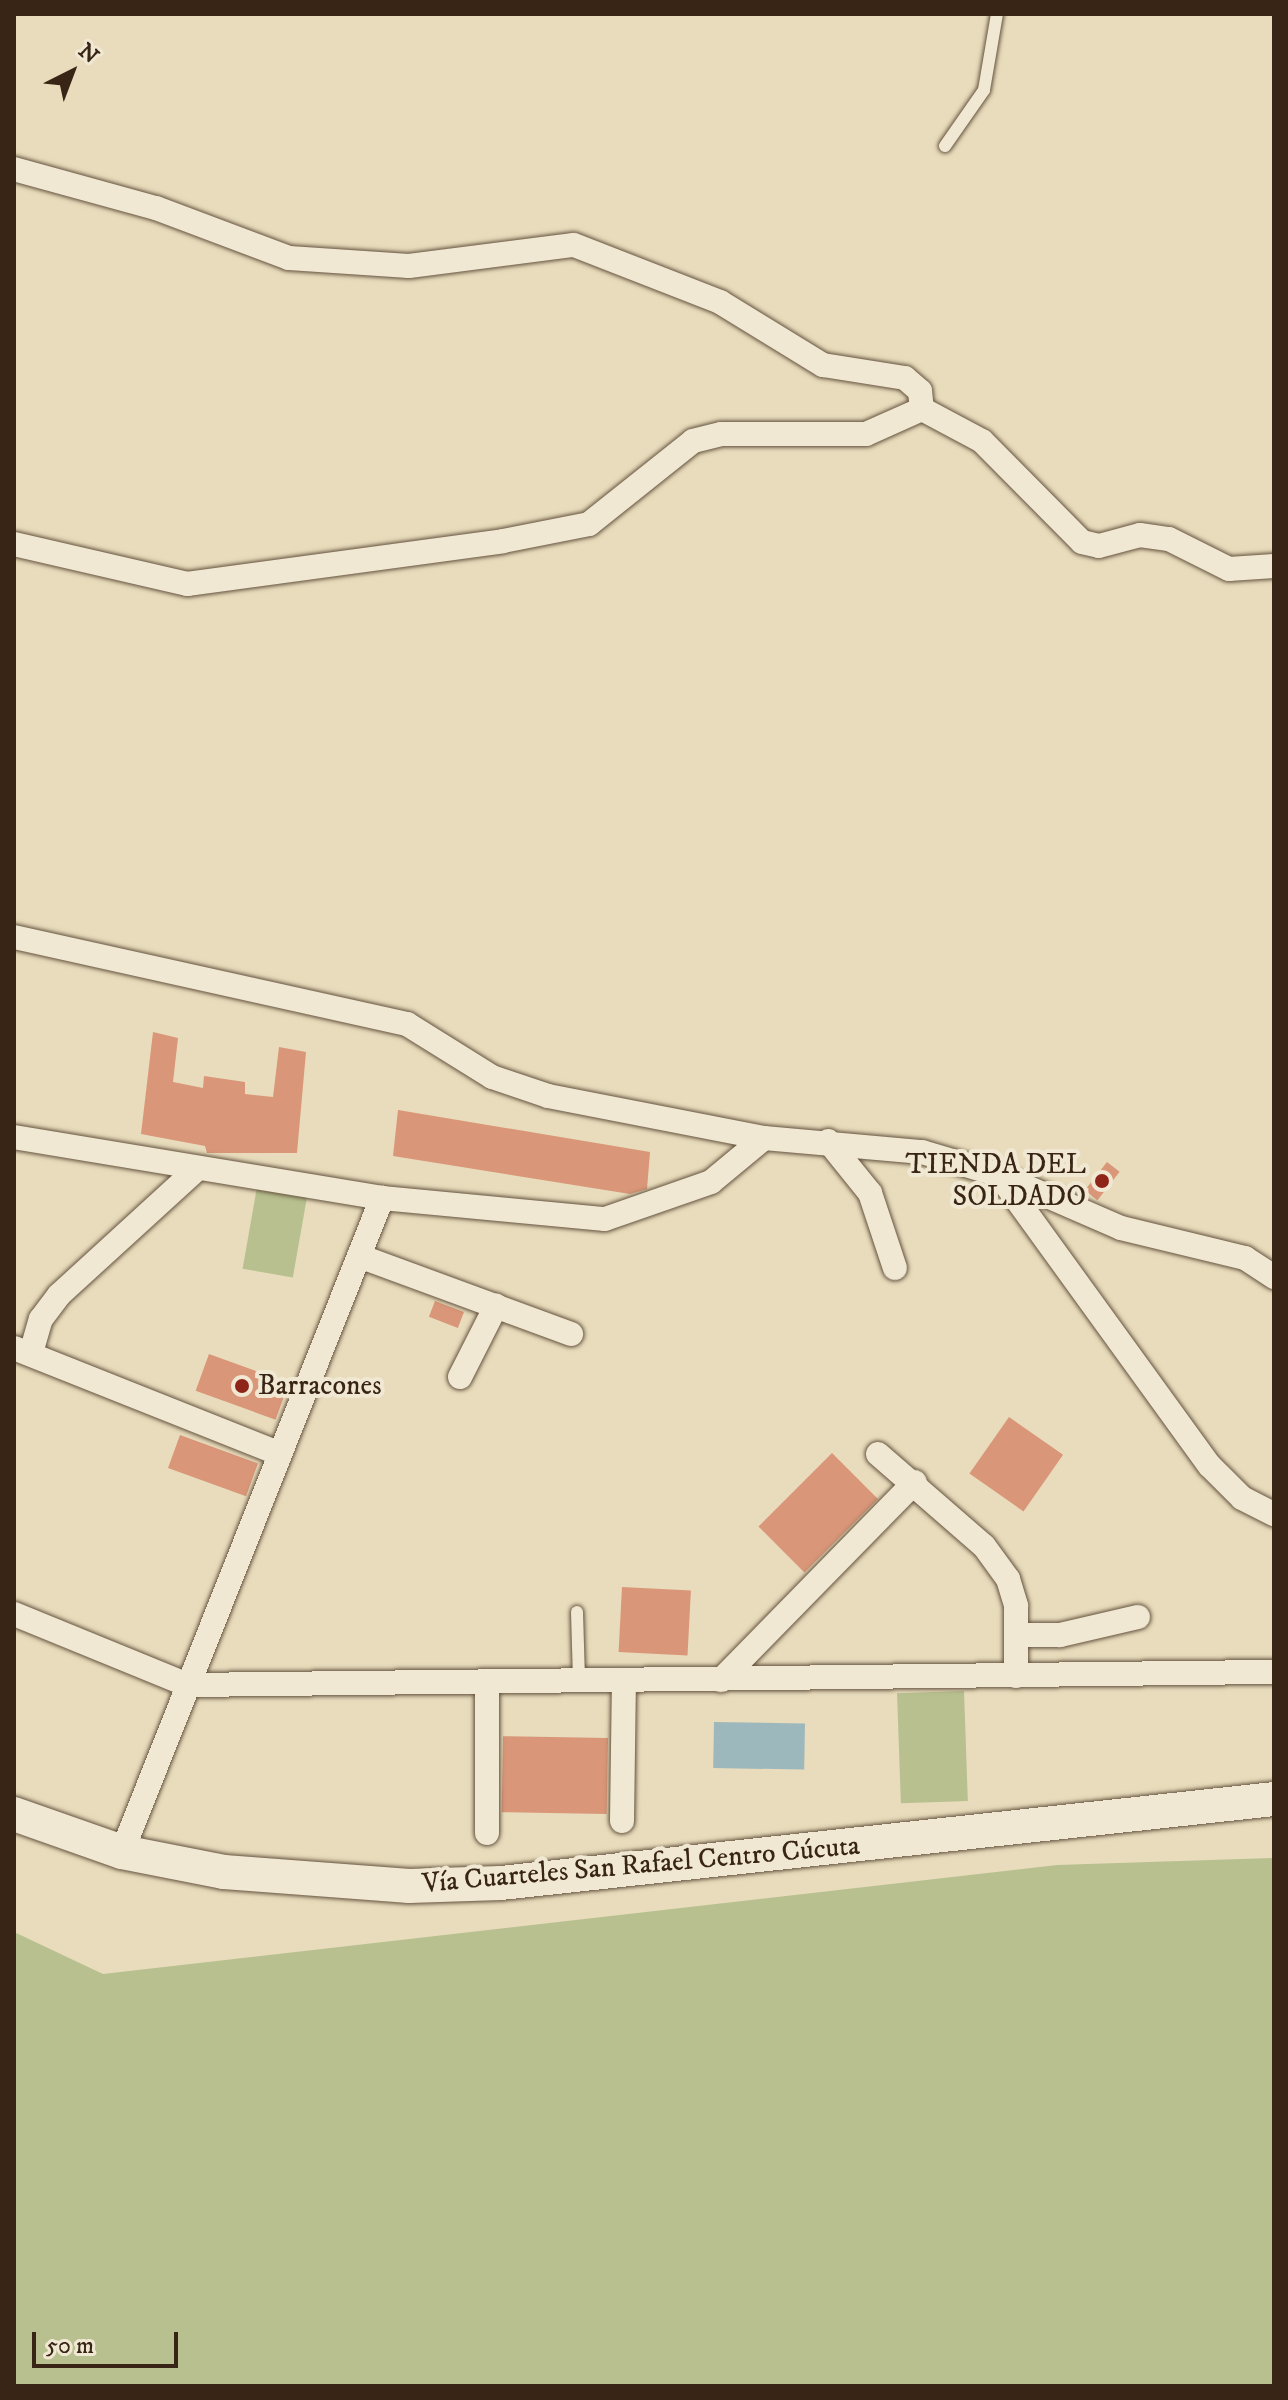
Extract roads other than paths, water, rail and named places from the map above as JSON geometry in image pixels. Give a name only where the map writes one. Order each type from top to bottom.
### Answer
[{"type":"main road","name":"Vía Cuarteles San Rafael Centro Cúcuta","points":[[14,1814],[122,1852],[297,1883],[501,1883],[1274,1799]]},
{"type":"street","points":[[14,169],[156,208],[289,258],[409,266],[574,245],[720,302],[823,365],[905,378],[920,391],[922,409]]},
{"type":"street","points":[[14,544],[187,584],[503,541],[589,524],[693,441],[721,434],[866,434],[922,409]]},
{"type":"street","points":[[922,409],[982,441],[1082,542],[1099,546],[1140,535],[1169,539],[1229,569],[1274,566]]},
{"type":"street","points":[[14,937],[407,1024],[492,1077],[548,1096],[764,1138],[828,1141],[922,1152],[999,1175],[1121,1228],[1245,1258],[1274,1277]]},
{"type":"street","points":[[14,1137],[382,1198],[605,1219],[711,1182],[764,1138]]},
{"type":"street","points":[[828,1141],[870,1193],[895,1268]]},
{"type":"street","points":[[197,1169],[59,1295],[22,1350],[280,1454]]},
{"type":"street","points":[[999,1175],[1210,1466],[1242,1498],[1274,1514]]},
{"type":"street","points":[[122,1852],[382,1198]]},
{"type":"street","points":[[359,1256],[571,1334]]},
{"type":"street","points":[[460,1377],[496,1306]]},
{"type":"street","points":[[878,1454],[915,1482],[984,1546],[1008,1579],[1017,1635],[1016,1676]]},
{"type":"street","points":[[721,1680],[915,1482]]},
{"type":"street","points":[[14,1614],[188,1685],[1274,1672]]},
{"type":"street","points":[[1017,1635],[1060,1635],[1138,1617]]},
{"type":"street","points":[[622,1821],[624,1680]]},
{"type":"street","points":[[487,1681],[487,1833]]},
{"type":"lane","points":[[945,146],[984,90],[997,14]]},
{"type":"lane","points":[[577,1612],[579,1680]]},
{"type":"water","points":[[714,1722],[805,1724],[804,1770],[713,1768]]},
{"type":"place","name":"TIENDA DEL SOLDADO","points":[[1102,1181]]},
{"type":"place","name":"Barracones","points":[[242,1386]]}]
